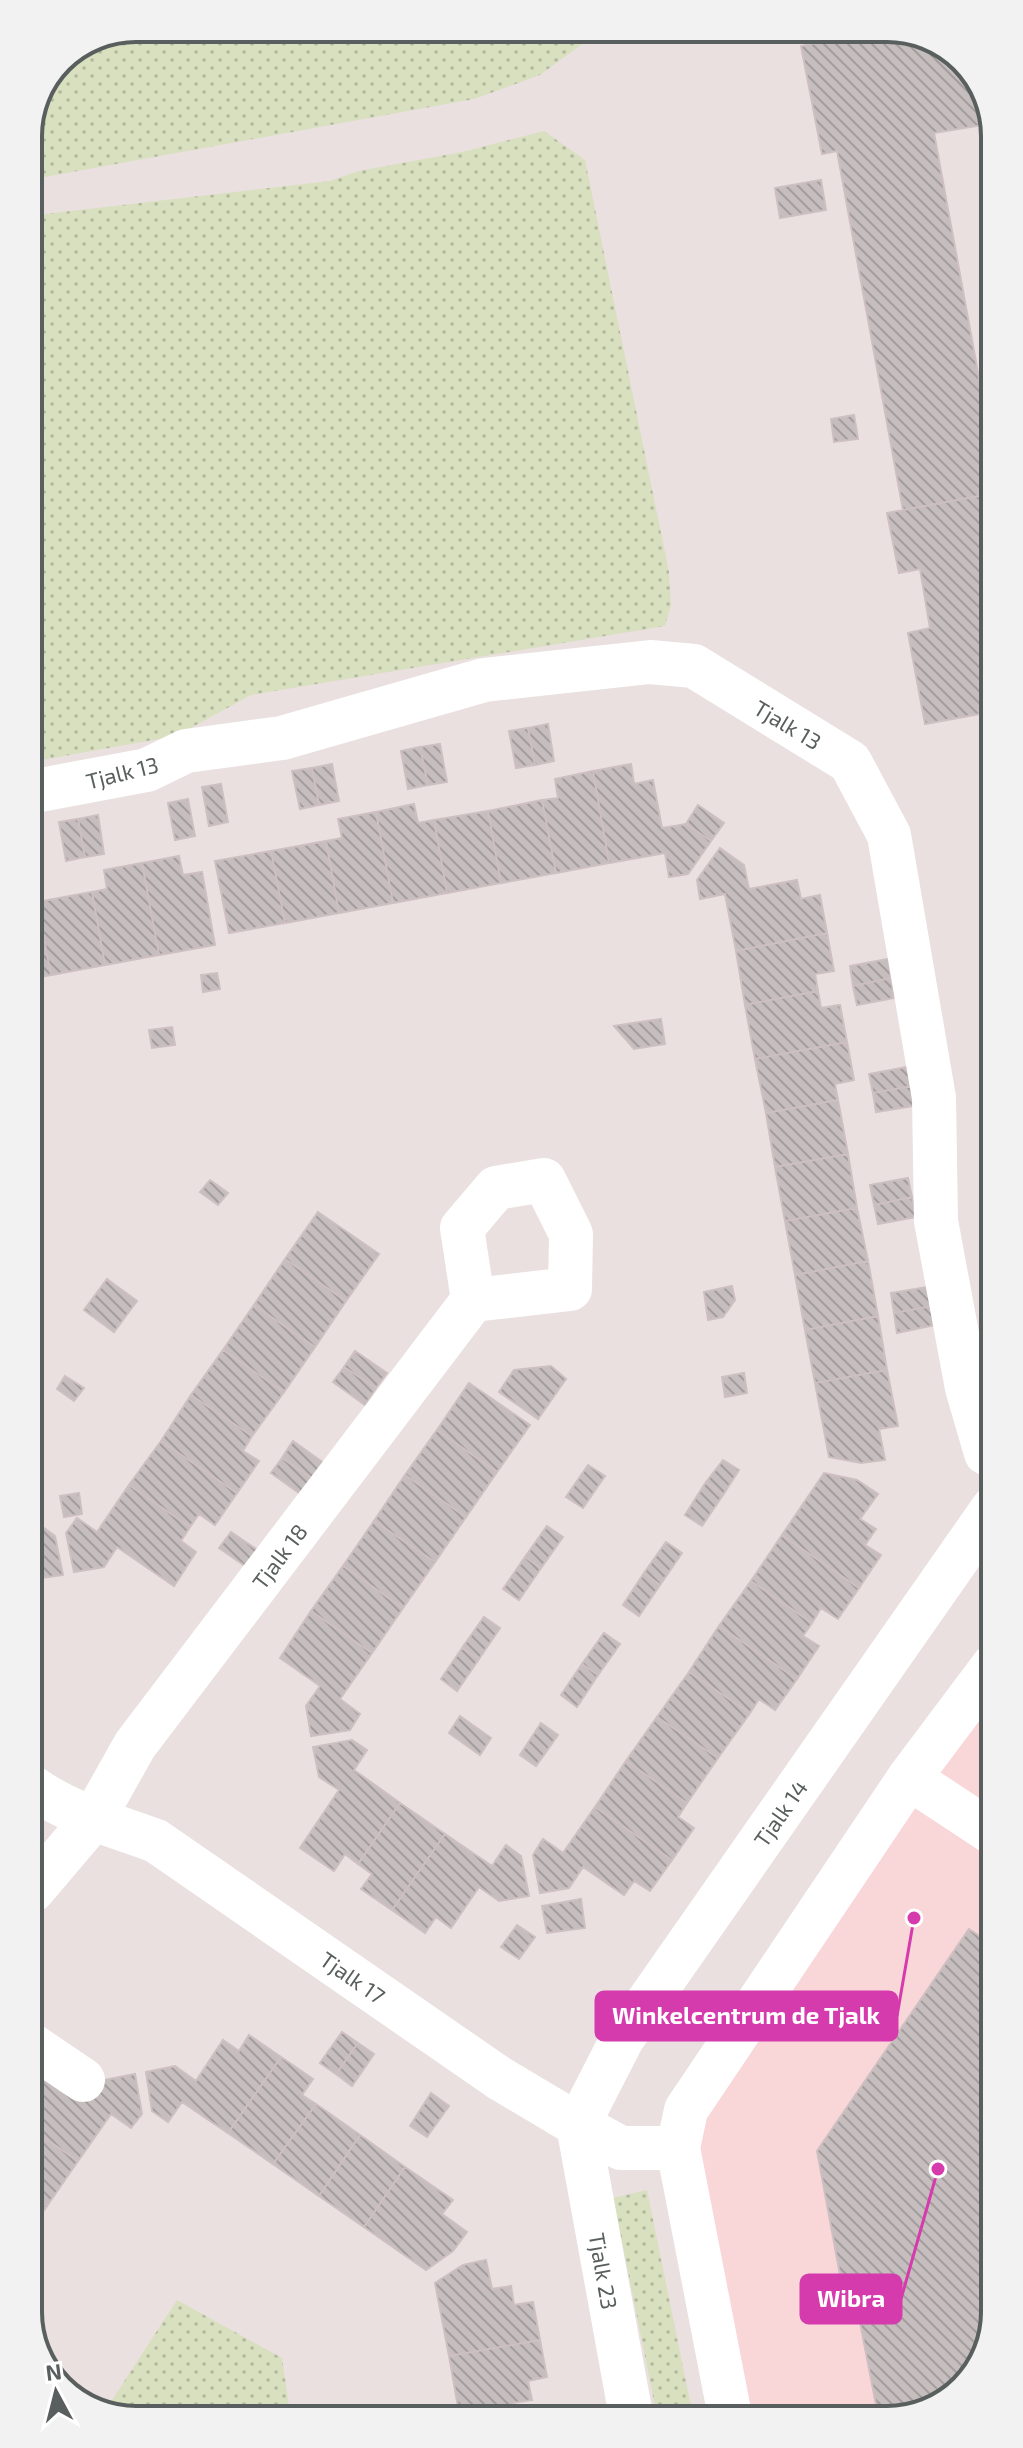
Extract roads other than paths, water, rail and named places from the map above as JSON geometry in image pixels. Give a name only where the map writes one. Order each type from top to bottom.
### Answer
[{"type":"street","name":"Tjalk 13","points":[[42,790],[147,770],[186,751],[282,738],[484,680],[650,662],[694,666],[850,762],[889,835],[934,1098],[936,1221],[967,1388],[981,1436]]},
{"type":"street","name":"Tjalk 18","points":[[42,1879],[94,1818],[135,1745],[473,1300]]},
{"type":"street","name":"Tjalk 14","points":[[578,2125],[622,2039],[981,1525]]},
{"type":"street","points":[[728,2406],[678,2148],[686,2110],[909,1778],[981,1682]]},
{"type":"street","points":[[909,1778],[981,1825]]},
{"type":"street","name":"Tjalk 17","points":[[42,1794],[94,1818],[156,1841],[499,2078],[578,2125],[621,2148],[678,2148]]},
{"type":"street","points":[[42,2052],[83,2080]]},
{"type":"street","name":"Tjalk 23","points":[[578,2125],[629,2406]]},
{"type":"place","name":"Winkelcentrum de Tjalk","points":[[914,1918]]},
{"type":"place","name":"Wibra","points":[[938,2169]]}]
